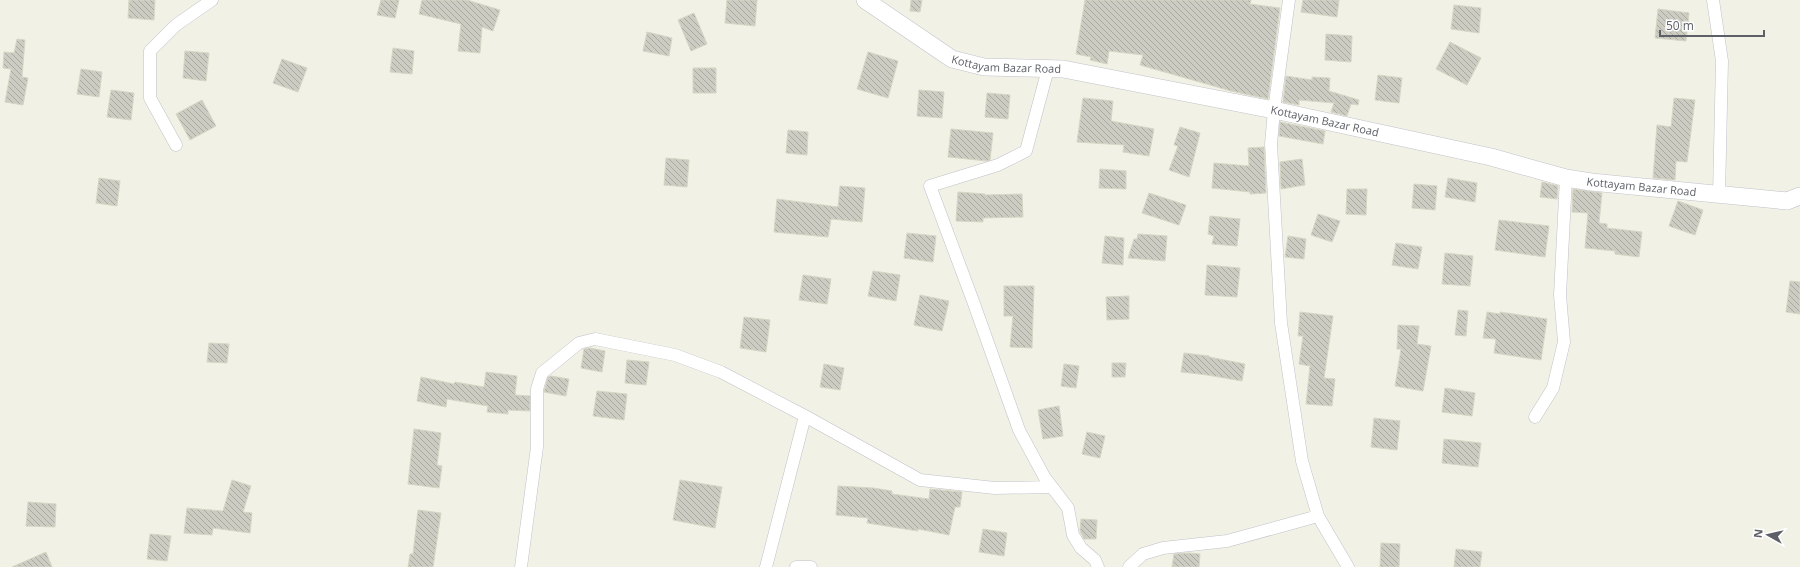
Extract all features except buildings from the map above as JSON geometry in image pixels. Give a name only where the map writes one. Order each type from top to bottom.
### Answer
[{"type":"main road","name":"Kottayam Bazar Road","points":[[865,0],[952,59],[984,67],[1063,69],[1274,110],[1491,158],[1566,178],[1591,182],[1786,201],[1800,196]]},
{"type":"street","points":[[176,144],[150,98],[150,51],[176,25],[212,0]]},
{"type":"street","points":[[1289,0],[1274,110],[1271,144],[1282,323],[1302,461],[1318,516],[1348,567]]},
{"type":"street","points":[[1713,0],[1722,61],[1718,195]]},
{"type":"street","points":[[1048,69],[1026,151],[998,165],[930,186],[973,301],[1018,430],[1052,487],[1068,508],[1073,535],[1081,548],[1095,560],[1098,567]]},
{"type":"street","points":[[1535,417],[1553,388],[1564,342],[1560,295],[1566,178]]},
{"type":"street","points":[[522,567],[537,446],[537,389],[542,373],[579,343],[594,339],[674,355],[721,372],[805,416],[920,480],[994,488],[1052,487]]},
{"type":"street","points":[[766,567],[805,416]]},
{"type":"street","points":[[1129,567],[1143,554],[1163,548],[1227,541],[1318,516]]},
{"type":"street","points":[[796,567],[811,567]]}]
